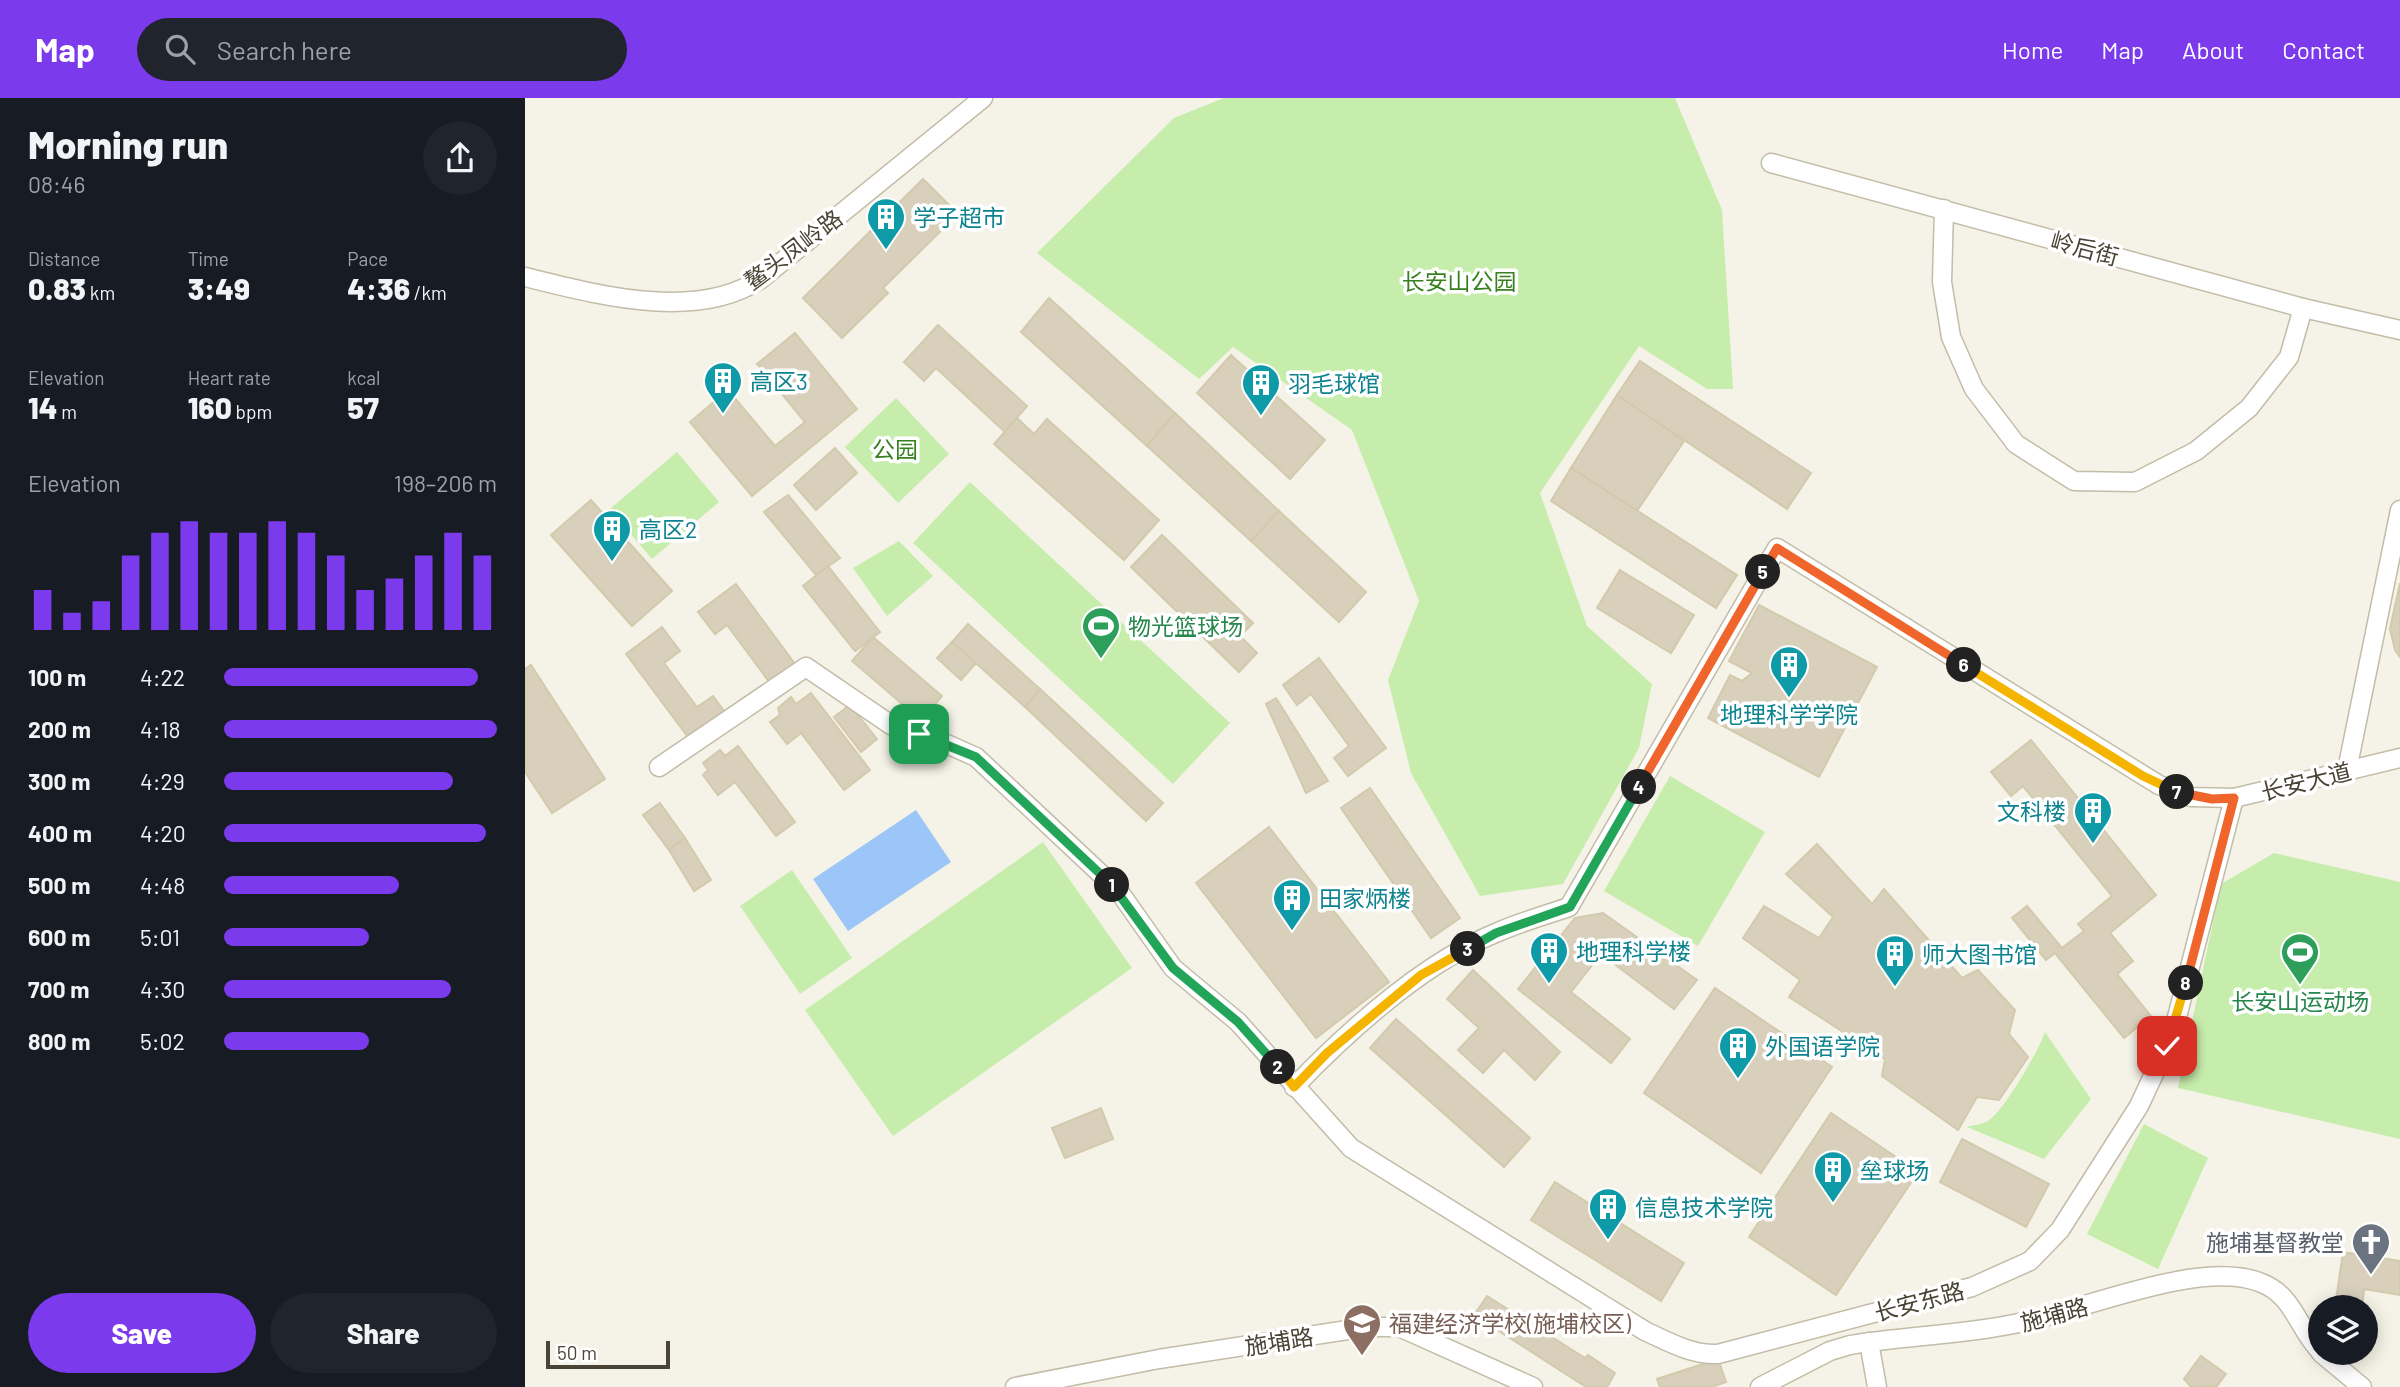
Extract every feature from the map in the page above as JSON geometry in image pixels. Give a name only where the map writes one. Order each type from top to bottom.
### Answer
[{"type":"street","name":"鳌头凤岭路","points":[[525,277],[635,300],[706,298],[746,288],[762,278],[983,98]]},
{"type":"street","name":"岭后街","points":[[1771,163],[2303,308],[2400,330]]},
{"type":"street","points":[[1944,209],[1944,296],[1951,337],[1974,389],[2016,444],[2074,481],[2135,482],[2196,451],[2249,408],[2289,357],[2303,308]]},
{"type":"street","points":[[2347,770],[2400,510]]},
{"type":"street","name":"长安大道","points":[[1294,1087],[1327,1053],[1421,975],[1496,933],[1570,907],[1777,548],[2159,785],[2191,797],[2234,798],[2400,758]]},
{"type":"street","name":"长安东路","points":[[659,767],[806,667],[891,725],[940,741],[976,757],[1118,890],[1173,968],[1238,1022],[1351,1148],[1645,1331],[1694,1352],[1718,1354],[1972,1287],[2030,1261],[2060,1230],[2153,1080],[2177,1017],[2234,798]]},
{"type":"street","name":"施埔路","points":[[1760,1387],[1830,1351],[1870,1342],[1941,1336],[2012,1325],[2130,1293],[2192,1280],[2230,1276],[2259,1282],[2282,1295],[2294,1309],[2308,1337]]},
{"type":"street","name":"施埔路","points":[[1015,1387],[1159,1359],[1393,1325],[1532,1387]]},
{"type":"street","points":[[1870,1342],[1877,1387]]},
{"type":"street","name":"施埔路","points":[[2336,1365],[2362,1387]]},
{"type":"green space","name":"长安山公园","points":[[1224,98],[1675,98],[1722,210],[1733,389],[1707,389],[1639,346],[1540,493],[1587,626],[1652,684],[1639,748],[1563,884],[1480,896],[1411,773],[1388,680],[1419,601],[1352,430],[1233,347],[1199,379],[1037,253],[1174,118]]},
{"type":"green space","name":"公园","points":[[896,398],[949,454],[898,503],[845,447]]},
{"type":"green space","points":[[677,452],[719,502],[652,559],[610,509]]},
{"type":"green space","name":"物光篮球场","points":[[970,482],[1230,723],[1173,784],[913,543]]},
{"type":"green space","points":[[899,541],[933,576],[887,616],[853,568]]},
{"type":"green space","points":[[1670,776],[1765,832],[1698,946],[1604,891]]},
{"type":"green space","points":[[1043,842],[1132,968],[893,1136],[805,1010]]},
{"type":"green space","name":"长安山运动场","points":[[2274,853],[2400,882],[2400,1139],[2178,1088],[2221,884]]},
{"type":"green space","points":[[792,870],[852,958],[800,994],[740,906]]},
{"type":"green space","points":[[2045,1032],[2091,1099],[2044,1159],[1967,1127],[1988,1121],[1995,1115],[2029,1065]]},
{"type":"green space","points":[[2144,1124],[2208,1158],[2158,1269],[2087,1234]]},
{"type":"water","points":[[916,810],[951,862],[848,931],[813,879]]},
{"type":"building","name":"学子超市","points":[[923,179],[958,214],[883,288],[888,293],[842,338],[803,298]]},
{"type":"building","points":[[1049,298],[1175,413],[1147,446],[1021,332]]},
{"type":"building","points":[[938,325],[1027,406],[1005,432],[936,368],[924,381],[904,362]]},
{"type":"building","name":"高区3","points":[[795,333],[857,409],[752,496],[690,422],[728,390],[775,446],[805,422],[757,364]]},
{"type":"building","name":"羽毛球馆","points":[[1231,355],[1325,440],[1290,479],[1197,393]]},
{"type":"building","points":[[1640,361],[1811,473],[1787,509],[1617,395]]},
{"type":"building","points":[[1617,395],[1684,441],[1637,511],[1571,468]]},
{"type":"building","points":[[1175,413],[1279,511],[1251,541],[1147,446]]},
{"type":"building","points":[[1017,418],[1034,434],[1047,419],[1159,520],[1124,560],[994,444]]},
{"type":"building","points":[[835,448],[857,473],[816,510],[794,485]]},
{"type":"building","points":[[1571,468],[1737,575],[1716,608],[1551,501]]},
{"type":"building","points":[[788,495],[840,558],[816,575],[764,512]]},
{"type":"building","name":"高区2","points":[[591,500],[672,591],[632,626],[551,535]]},
{"type":"building","points":[[1279,511],[1366,592],[1339,622],[1251,541]]},
{"type":"building","points":[[1162,535],[1253,623],[1240,636],[1257,653],[1239,672],[1131,567]]},
{"type":"building","points":[[828,566],[880,632],[855,651],[803,586]]},
{"type":"building","points":[[1620,570],[1694,615],[1671,653],[1597,608]]},
{"type":"building","points":[[2400,583],[2400,657],[2395,650],[2390,629]]},
{"type":"building","points":[[736,584],[795,664],[770,683],[727,625],[715,634],[698,612]]},
{"type":"building","name":"地理科学学院","points":[[1759,605],[1877,667],[1819,777],[1708,718],[1730,675],[1742,681],[1752,673],[1729,661]]},
{"type":"building","points":[[968,624],[1040,689],[1025,707],[952,642]]},
{"type":"building","points":[[662,627],[680,651],[664,663],[697,707],[713,696],[727,715],[691,741],[626,654]]},
{"type":"building","points":[[873,637],[942,696],[921,720],[852,661]]},
{"type":"building","points":[[952,642],[976,663],[961,680],[937,658]]},
{"type":"building","points":[[1319,658],[1386,748],[1348,776],[1334,758],[1349,746],[1311,694],[1297,705],[1283,685]]},
{"type":"building","points":[[531,665],[605,779],[552,813],[525,772],[525,669]]},
{"type":"building","points":[[1040,689],[1163,803],[1146,821],[1025,707]]},
{"type":"building","points":[[811,693],[870,770],[844,790],[801,733],[787,744],[770,722],[780,715],[778,708],[791,697],[796,704]]},
{"type":"building","points":[[1276,698],[1328,781],[1306,793],[1266,704]]},
{"type":"building","points":[[850,705],[877,739],[861,752],[834,717]]},
{"type":"building","name":"文科楼","points":[[2031,740],[2156,895],[2110,933],[2133,961],[2117,974],[2151,1016],[2124,1038],[2055,953],[2046,960],[2012,918],[2027,906],[2062,948],[2084,931],[2078,924],[2112,896],[2023,786],[2011,796],[1991,772]]},
{"type":"building","points":[[738,746],[795,822],[776,836],[735,782],[718,795],[703,775],[708,770],[703,763],[720,750],[725,756]]},
{"type":"building","points":[[1370,788],[1460,918],[1431,938],[1341,808]]},
{"type":"building","points":[[660,803],[685,838],[669,850],[643,815]]},
{"type":"building","name":"田家炳楼","points":[[1269,827],[1389,982],[1316,1038],[1196,883]]},
{"type":"building","points":[[685,838],[711,880],[694,891],[669,850]]},
{"type":"building","name":"师大图书馆","points":[[1817,844],[1872,904],[1884,889],[1962,978],[1978,970],[2015,1010],[2009,1034],[2028,1057],[1999,1100],[1977,1097],[1958,1130],[1882,1076],[1885,1059],[1789,997],[1800,980],[1743,938],[1764,906],[1819,938],[1833,917],[1786,874]]},
{"type":"building","name":"地理科学楼","points":[[1603,913],[1697,980],[1674,1009],[1601,954],[1571,992],[1630,1039],[1611,1063],[1518,989],[1575,918]]},
{"type":"building","points":[[1473,970],[1560,1052],[1535,1080],[1504,1050],[1483,1073],[1458,1050],[1479,1028],[1447,999]]},
{"type":"building","name":"外国语学院","points":[[1715,988],[1832,1067],[1761,1173],[1644,1093]]},
{"type":"building","points":[[1396,1019],[1530,1138],[1504,1167],[1370,1048]]},
{"type":"building","points":[[1101,1108],[1113,1139],[1065,1158],[1052,1128]]},
{"type":"building","name":"垒球场","points":[[1831,1113],[1918,1172],[1836,1295],[1749,1237]]},
{"type":"building","points":[[1962,1139],[2049,1184],[2026,1227],[1940,1182]]},
{"type":"building","name":"信息技术学院","points":[[1555,1182],[1684,1263],[1661,1301],[1531,1220]]},
{"type":"building","points":[[2343,1252],[2400,1261],[2400,1295],[2364,1289],[2363,1295],[2337,1295]]},
{"type":"building","points":[[1487,1296],[1585,1358],[1588,1355],[1615,1373],[1607,1387],[1586,1387],[1474,1315]]},
{"type":"building","points":[[2201,1356],[2226,1374],[2217,1386],[2191,1387],[2184,1379]]},
{"type":"building","points":[[1718,1359],[1726,1382],[1712,1387],[1660,1387],[1657,1379]]},
{"type":"place","name":"学子超市","points":[[886,251]]},
{"type":"place","name":"高区3","points":[[723,415]]},
{"type":"place","name":"羽毛球馆","points":[[1261,417]]},
{"type":"place","name":"高区2","points":[[612,563]]},
{"type":"place","name":"物光篮球场","points":[[1101,660]]},
{"type":"place","name":"地理科学学院","points":[[1789,699]]},
{"type":"place","name":"文科楼","points":[[2093,845]]},
{"type":"place","name":"田家炳楼","points":[[1292,932]]},
{"type":"place","name":"地理科学楼","points":[[1549,985]]},
{"type":"place","name":"长安山运动场","points":[[2300,986]]},
{"type":"place","name":"师大图书馆","points":[[1895,988]]},
{"type":"place","name":"外国语学院","points":[[1738,1080]]},
{"type":"place","name":"垒球场","points":[[1833,1204]]},
{"type":"place","name":"信息技术学院","points":[[1608,1241]]},
{"type":"place","name":"施埔基督教堂","points":[[2371,1276]]},
{"type":"place","name":"福建经济学校(施埔校区)","points":[[1362,1357]]},
{"type":"route","points":[[919,734],[976,757],[1118,890],[1173,968],[1238,1022],[1294,1087],[1327,1053],[1421,975],[1496,933],[1570,907],[1777,548],[2159,785],[2191,797],[2234,798],[2167,1046]]}]
